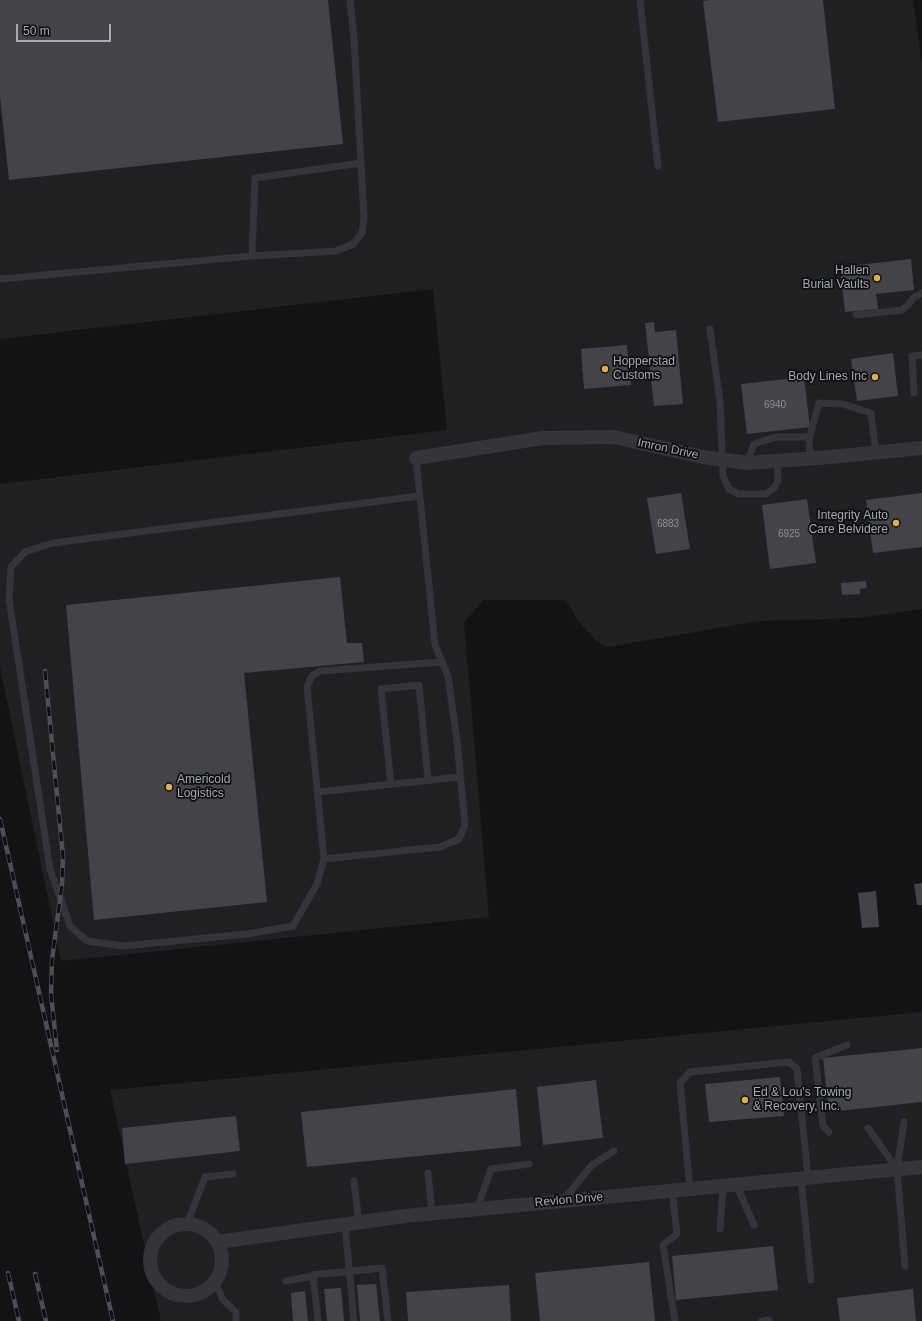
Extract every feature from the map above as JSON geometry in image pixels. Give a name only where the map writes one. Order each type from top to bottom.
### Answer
[{"type":"street","name":"Imron Drive","points":[[416,458],[543,438],[614,437],[703,457],[747,463],[810,459],[922,448]]},
{"type":"street","name":"Revlon Drive","points":[[218,1242],[432,1213],[922,1167]]},
{"type":"street","points":[[187,1224],[200,1227],[210,1233],[218,1242],[222,1252],[220,1273],[215,1282],[208,1289],[198,1294],[188,1296],[178,1295],[168,1291],[154,1276],[151,1266],[151,1255],[154,1245],[160,1236],[167,1230],[187,1224]]},
{"type":"lane","points":[[0,279],[252,256],[336,250],[353,244],[362,232],[364,217],[354,39],[350,0]]},
{"type":"lane","points":[[640,0],[658,166]]},
{"type":"lane","points":[[252,256],[255,178],[361,163]]},
{"type":"lane","points":[[856,315],[902,310],[913,298],[922,293]]},
{"type":"lane","points":[[710,330],[720,402],[723,476],[729,489],[739,494],[766,494],[774,488],[778,481],[777,461]]},
{"type":"lane","points":[[914,393],[912,356],[922,356]]},
{"type":"lane","points":[[810,459],[810,437],[819,403],[843,404],[871,413],[876,453]]},
{"type":"lane","points":[[747,463],[754,444],[776,437],[810,437]]},
{"type":"lane","points":[[324,860],[440,847],[459,838],[465,825],[448,676],[435,645],[416,458]]},
{"type":"lane","points":[[419,496],[52,543],[25,552],[12,567],[9,599],[50,869],[70,926],[87,941],[123,946],[247,934],[293,926],[317,884],[324,860],[307,687],[312,676],[320,671],[442,662]]},
{"type":"lane","points":[[391,784],[381,689],[419,685],[428,780]]},
{"type":"lane","points":[[318,792],[460,777]]},
{"type":"lane","points":[[829,1132],[823,1126],[815,1058],[847,1045]]},
{"type":"lane","points":[[690,1189],[680,1082],[690,1072],[789,1062],[797,1070],[811,1280]]},
{"type":"lane","points":[[904,1122],[897,1169],[905,1266]]},
{"type":"lane","points":[[868,1128],[897,1169]]},
{"type":"lane","points":[[563,1201],[592,1165],[614,1151]]},
{"type":"lane","points":[[477,1209],[491,1169],[529,1164]]},
{"type":"lane","points":[[428,1173],[432,1213]]},
{"type":"lane","points":[[187,1224],[205,1177],[233,1174]]},
{"type":"lane","points":[[354,1181],[349,1272],[354,1321]]},
{"type":"lane","points":[[729,1185],[754,1225]]},
{"type":"lane","points":[[720,1229],[729,1185]]},
{"type":"lane","points":[[672,1190],[677,1234],[663,1245],[675,1321]]},
{"type":"lane","points":[[286,1281],[382,1268],[388,1321]]},
{"type":"lane","points":[[314,1276],[318,1321]]},
{"type":"lane","points":[[215,1282],[223,1300],[236,1312],[236,1321]]},
{"type":"shaded area","points":[[0,0],[913,0],[922,64],[922,609],[859,618],[759,621],[608,647],[596,641],[577,619],[566,600],[483,600],[464,623],[489,917],[61,961],[0,667],[0,484],[447,430],[433,289],[0,339]]},
{"type":"shaded area","points":[[922,1012],[922,1321],[161,1321],[110,1090]]},
{"type":"building","points":[[0,0],[328,0],[343,144],[9,180],[0,97]]},
{"type":"building","points":[[823,0],[835,109],[718,122],[703,1]]},
{"type":"building","name":"Hallen Burial Vaults","points":[[911,259],[914,290],[876,294],[878,309],[845,312],[840,267]]},
{"type":"building","points":[[654,322],[655,332],[676,330],[683,404],[654,406],[645,323]]},
{"type":"building","points":[[627,345],[631,385],[584,389],[581,349]]},
{"type":"building","name":"Body Lines Inc","points":[[893,353],[898,396],[857,401],[851,359]]},
{"type":"building","points":[[804,377],[810,427],[747,434],[741,384]]},
{"type":"building","points":[[681,493],[690,549],[656,554],[647,498]]},
{"type":"building","name":"Integrity Auto Care Belvidere","points":[[922,493],[922,547],[873,553],[866,500]]},
{"type":"building","points":[[807,499],[816,563],[770,569],[762,505]]},
{"type":"building","name":"Americold Logistics","points":[[340,577],[347,643],[362,643],[364,662],[244,673],[267,902],[94,920],[66,605]]},
{"type":"building","points":[[866,581],[867,588],[860,589],[860,594],[842,595],[841,583]]},
{"type":"building","points":[[922,883],[922,905],[917,905],[914,884]]},
{"type":"building","points":[[876,891],[879,927],[862,928],[858,893]]},
{"type":"building","points":[[922,1048],[922,1102],[829,1112],[823,1058]]},
{"type":"building","name":"Ed & Lou's Towing & Recovery, Inc.","points":[[780,1077],[784,1116],[709,1122],[705,1084]]},
{"type":"building","points":[[596,1080],[603,1138],[543,1145],[537,1087]]},
{"type":"building","points":[[516,1089],[521,1146],[307,1167],[301,1112]]},
{"type":"building","points":[[236,1116],[240,1151],[125,1164],[122,1128]]},
{"type":"building","points":[[773,1246],[778,1290],[676,1300],[672,1256]]},
{"type":"building","points":[[649,1262],[655,1321],[540,1321],[535,1273]]},
{"type":"building","points":[[376,1284],[380,1321],[360,1321],[357,1285]]},
{"type":"building","points":[[509,1285],[511,1321],[408,1321],[406,1292]]},
{"type":"building","points":[[341,1288],[344,1321],[327,1321],[324,1289]]},
{"type":"building","points":[[913,1289],[916,1321],[840,1321],[837,1298]]},
{"type":"building","points":[[305,1291],[308,1321],[293,1321],[291,1293]]},
{"type":"railway","points":[[45,671],[63,857],[62,884],[52,960],[51,994],[57,1050]]},
{"type":"railway","points":[[0,819],[113,1321]]},
{"type":"railway","points":[[8,1273],[19,1321]]},
{"type":"railway","points":[[35,1274],[46,1321]]},
{"type":"place","name":"Hallen Burial Vaults","points":[[877,278]]},
{"type":"place","name":"Hopperstad Customs","points":[[605,369]]},
{"type":"place","name":"Body Lines Inc","points":[[875,377]]},
{"type":"place","name":"Integrity Auto Care Belvidere","points":[[896,523]]},
{"type":"place","name":"Americold Logistics","points":[[169,787]]},
{"type":"place","name":"Ed & Lou's Towing & Recovery, Inc.","points":[[745,1100]]}]
